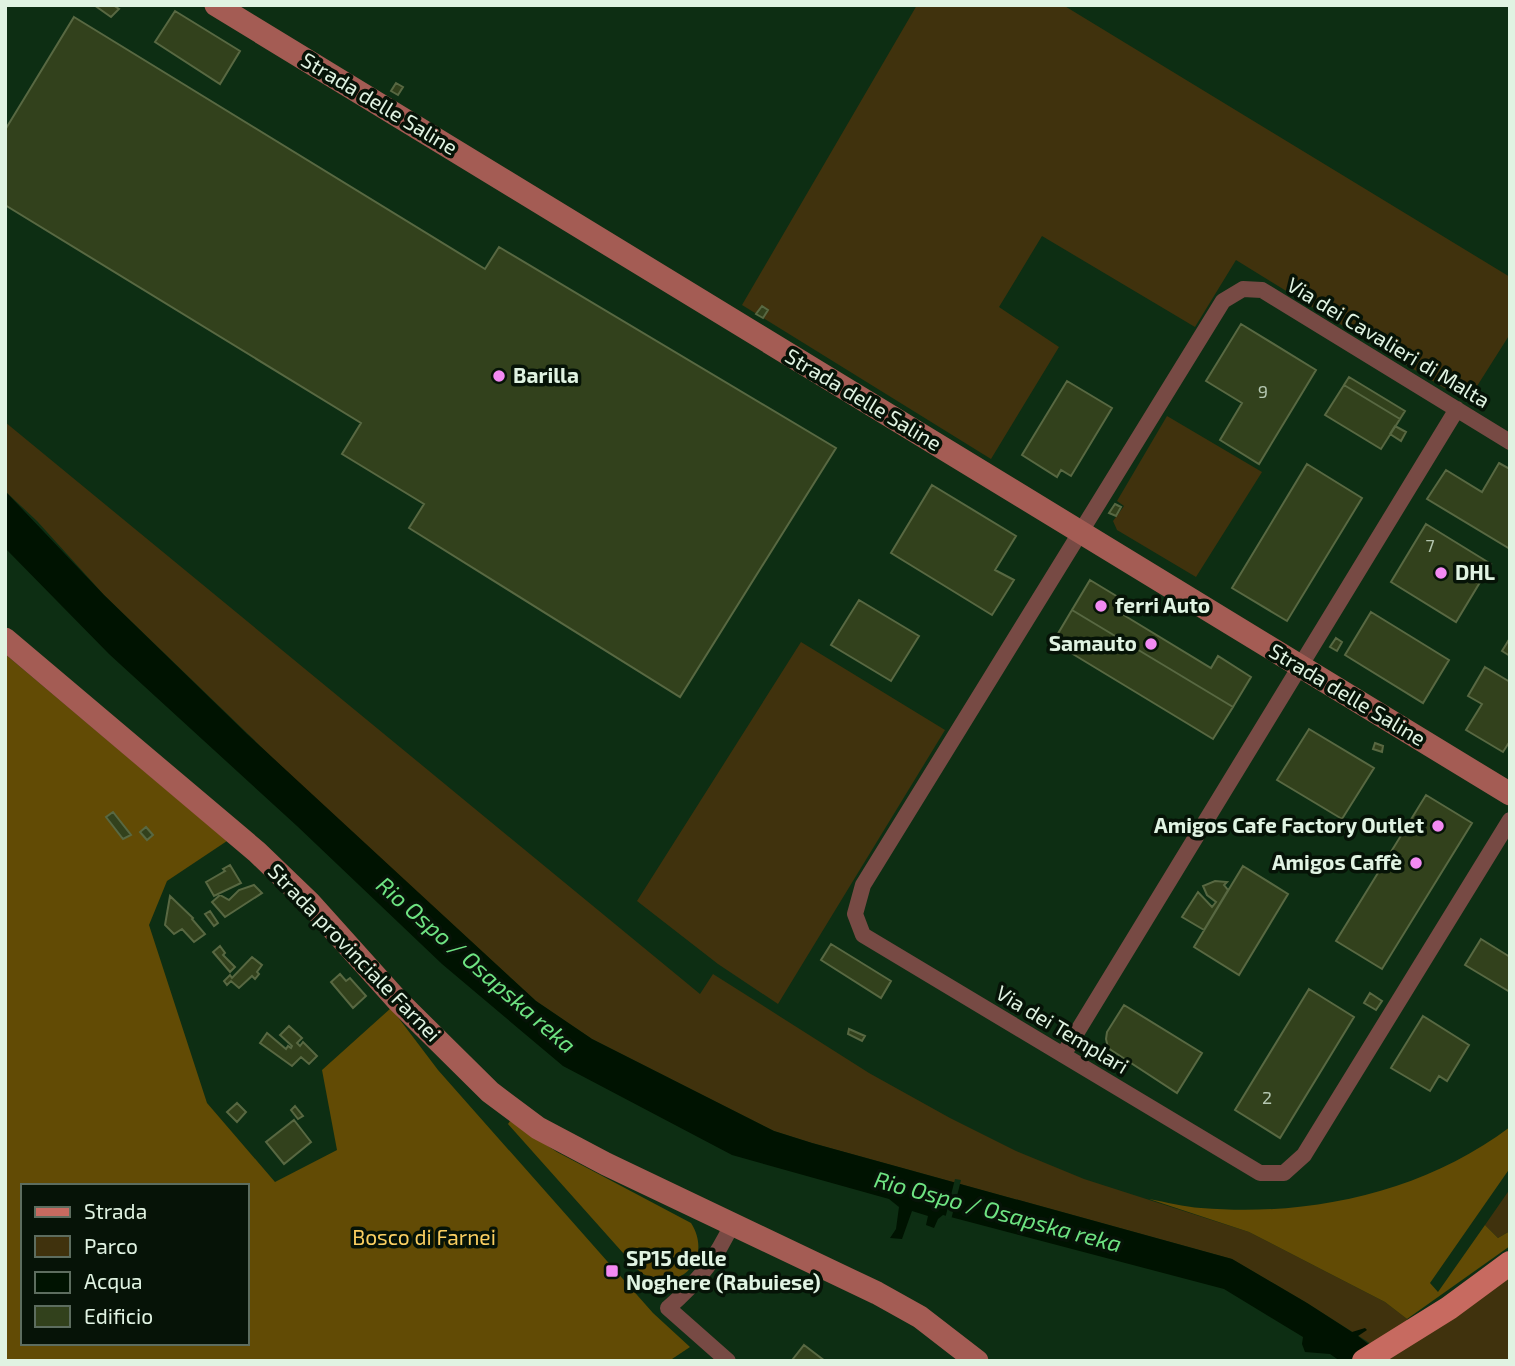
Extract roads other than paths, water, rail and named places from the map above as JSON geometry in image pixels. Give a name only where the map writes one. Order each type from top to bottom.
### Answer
[{"type":"main road","points":[[1364,1361],[1449,1308],[1510,1263]]},
{"type":"street","name":"Strada delle Saline","points":[[216,5],[1510,794]]},
{"type":"street","name":"Via dei Cavalieri di Malta","points":[[1080,532],[1223,301],[1243,289],[1262,290],[1510,442]]},
{"type":"street","points":[[1063,1055],[1457,410]]},
{"type":"street","name":"Via dei Templari","points":[[1080,532],[863,885],[855,914],[863,935],[1260,1173],[1284,1173],[1304,1155],[1510,820]]},
{"type":"street","name":"Strada provinciale Farnei","points":[[5,639],[257,852],[309,902],[398,1001],[490,1092],[549,1134],[606,1164],[877,1293],[920,1317],[977,1361]]},
{"type":"street","points":[[728,1361],[668,1308],[693,1286],[721,1248],[732,1224]]},
{"type":"water","name":"Rio Ospo / Osapska reka","points":[[5,491],[104,595],[247,734],[536,1001],[592,1039],[774,1131],[1232,1259],[1352,1332],[1365,1328],[1367,1330],[1358,1336],[1390,1361],[1340,1361],[1330,1354],[1305,1352],[1303,1337],[1224,1289],[943,1215],[934,1228],[926,1225],[928,1216],[912,1211],[902,1239],[890,1238],[896,1229],[899,1207],[889,1199],[732,1155],[563,1066],[442,964],[297,826],[109,654],[5,548]]},
{"type":"place","name":"Barilla","points":[[499,376]]},
{"type":"place","name":"DHL","points":[[1441,573]]},
{"type":"place","name":"ferri Auto","points":[[1101,606]]},
{"type":"place","name":"Samauto","points":[[1151,644]]},
{"type":"place","name":"Amigos Cafe Factory Outlet","points":[[1438,826]]},
{"type":"place","name":"Amigos Caffè","points":[[1416,863]]},
{"type":"place","name":"SP15 delle Noghere (Rabuiese)","points":[[612,1271]]},
{"type":"park label","name":"Bosco di Farnei","points":[[424,1238]]}]
